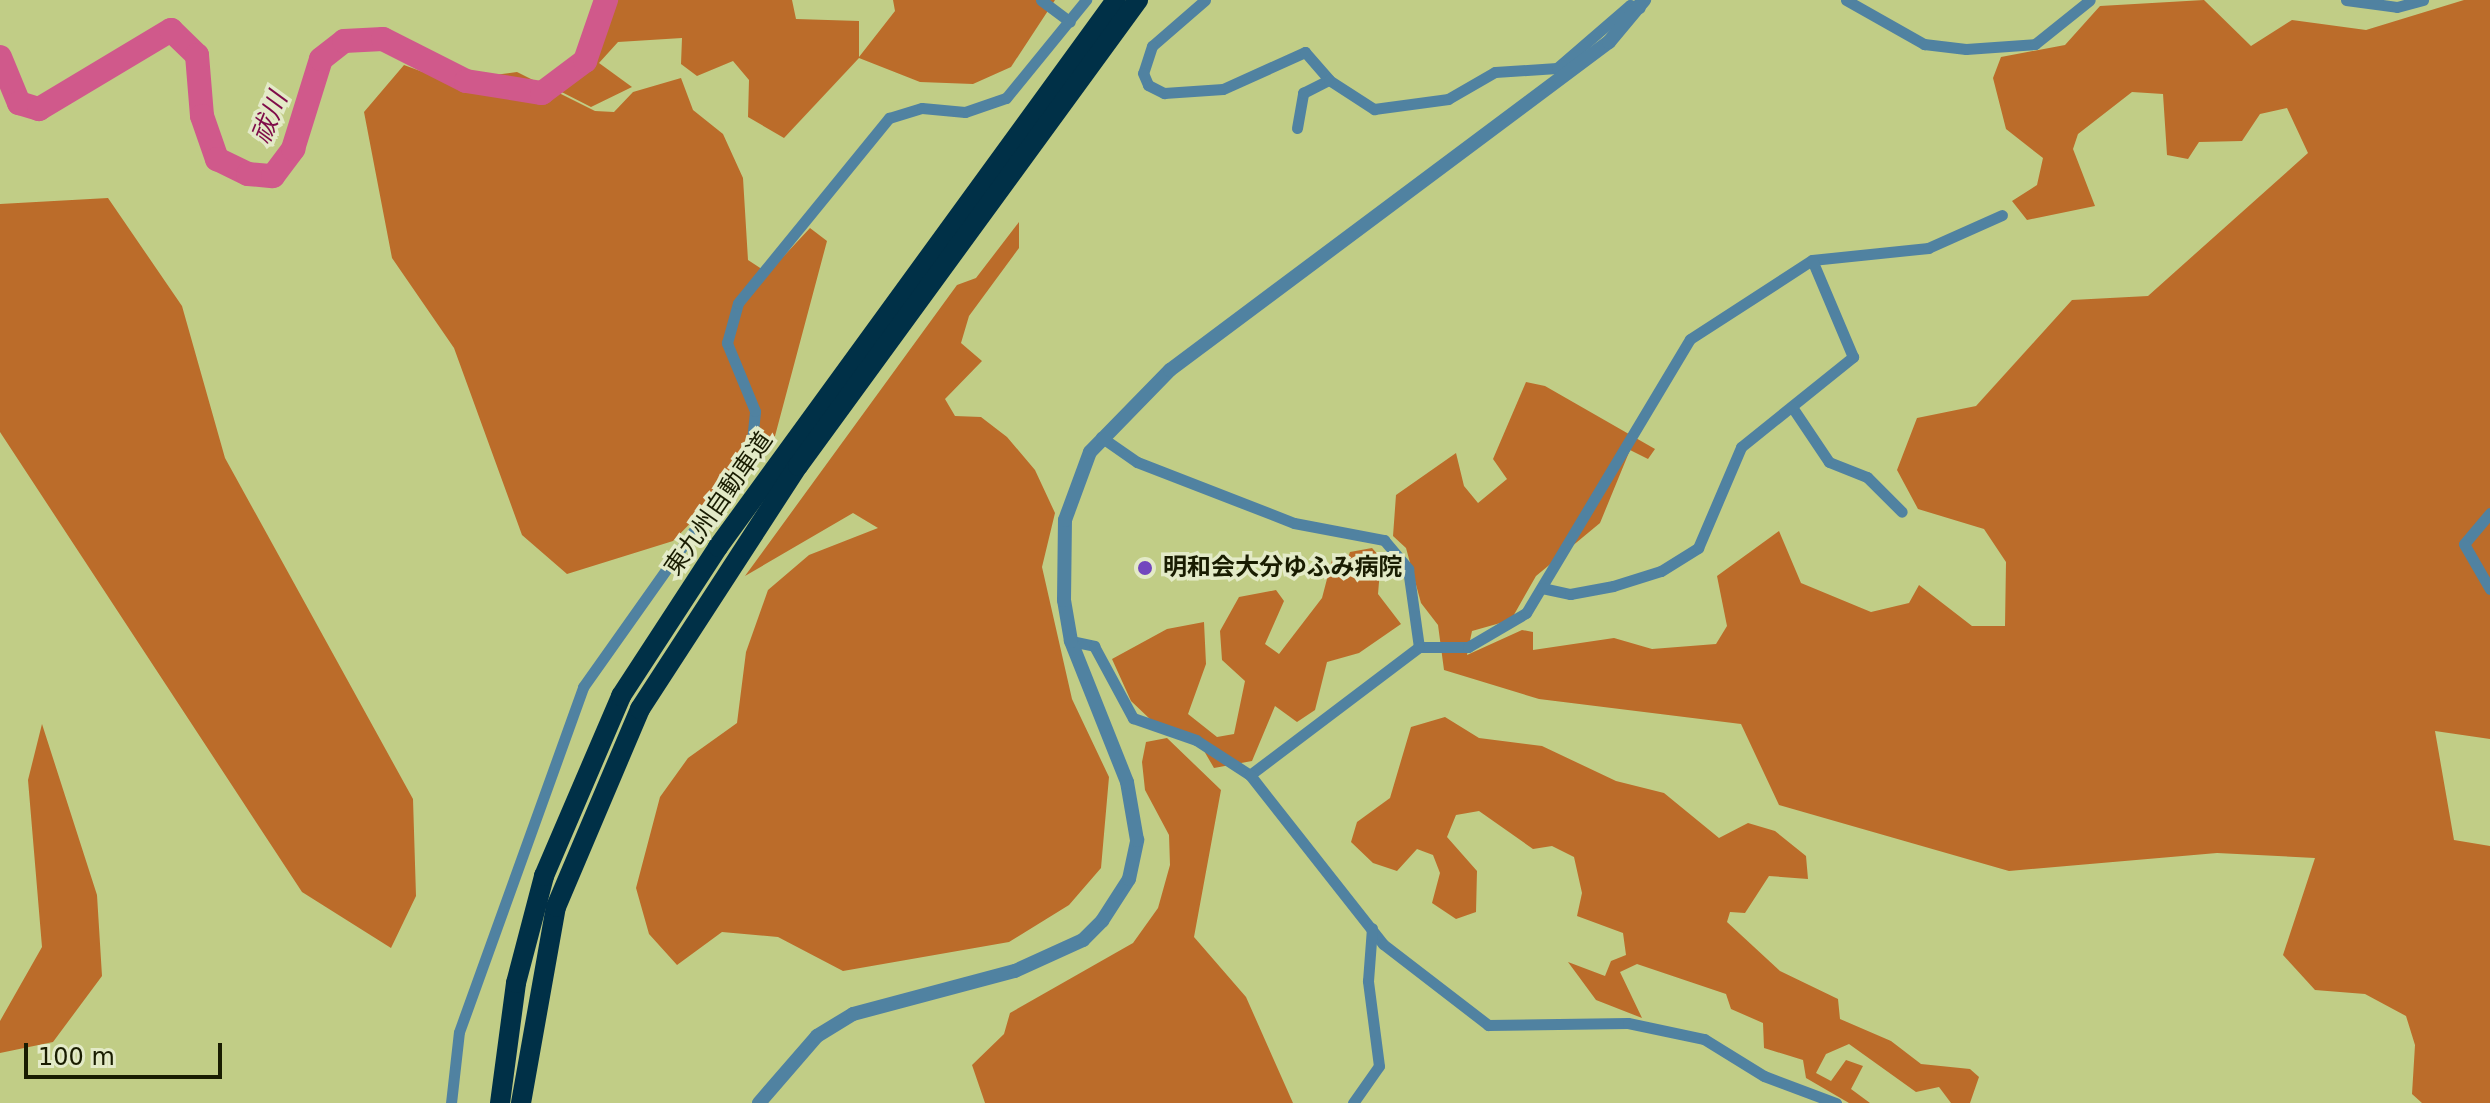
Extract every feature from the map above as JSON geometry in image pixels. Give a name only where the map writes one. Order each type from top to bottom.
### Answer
[{"type":"highway","name":"東九州自動車道","points":[[500,1103],[516,983],[539,890],[589,758],[621,696],[718,547],[1116,0]]},
{"type":"highway","name":"東九州自動車道","points":[[521,1103],[556,907],[640,709],[798,466],[1138,0]]},
{"type":"street","points":[[1041,0],[1070,22]]},
{"type":"street","points":[[451,1103],[459,1032],[583,687],[751,450],[755,411],[727,343],[738,303],[889,118],[922,108],[965,112],[1006,98],[1086,0]]},
{"type":"street","points":[[1205,0],[1152,46],[1143,73],[1148,85],[1164,93],[1223,89],[1305,52],[1329,80],[1374,109],[1448,99],[1495,72],[1557,68],[1630,5],[1642,4]]},
{"type":"street","points":[[1846,0],[1924,44],[1966,49],[2035,44],[2090,0]]},
{"type":"street","points":[[2346,0],[2397,7],[2423,0]]},
{"type":"street","points":[[759,1103],[834,1024],[881,1002],[1061,952],[1083,940],[1119,900],[1135,858],[1134,806],[1071,641],[1062,537],[1075,483],[1101,437],[1170,370],[1609,42],[1642,4]]},
{"type":"street","points":[[1297,128],[1303,93],[1329,80]]},
{"type":"street","points":[[1250,775],[1419,647],[1449,651],[1492,638],[1526,613],[1678,353],[1734,307],[1812,260],[1928,248],[2002,215]]},
{"type":"street","points":[[1542,588],[1570,594],[1613,586],[1686,558],[1705,537],[1741,447],[1853,357],[1812,260]]},
{"type":"street","points":[[1792,407],[1829,462],[1867,477],[1902,512]]},
{"type":"street","points":[[1101,437],[1137,462],[1294,523],[1384,540],[1408,569],[1419,647]]},
{"type":"street","points":[[2490,513],[2464,544],[2490,589]]},
{"type":"street","points":[[1071,641],[1094,646],[1133,718],[1196,740],[1250,775],[1372,928],[1488,1025],[1628,1023],[1704,1039],[1764,1076],[1836,1103]]},
{"type":"street","points":[[1353,1103],[1379,1066],[1368,981],[1372,928]]},
{"type":"shaded area","points":[[611,0],[792,0],[796,19],[859,21],[859,57],[895,11],[893,0],[1055,0],[1011,67],[973,84],[920,82],[859,58],[784,138],[748,117],[749,80],[733,61],[697,76],[681,64],[682,38],[618,42],[599,63],[632,87],[591,107],[542,82],[600,47]]},
{"type":"shaded area","points":[[2204,0],[2251,46],[2292,20],[2366,30],[2464,0],[2490,0],[2490,739],[2435,731],[2454,840],[2490,846],[2490,1103],[2422,1103],[2412,1094],[2415,1045],[2406,1016],[2365,994],[2315,990],[2283,955],[2315,858],[2217,853],[2009,871],[1779,805],[1741,724],[1539,699],[1444,670],[1438,625],[1421,603],[1406,548],[1393,536],[1396,495],[1456,453],[1464,486],[1478,503],[1507,479],[1493,459],[1526,382],[1545,386],[1655,449],[1648,459],[1630,450],[1600,523],[1536,576],[1511,620],[1472,631],[1467,655],[1522,630],[1533,632],[1533,650],[1614,638],[1652,649],[1716,644],[1727,626],[1717,576],[1779,531],[1801,583],[1871,612],[1909,603],[1919,585],[1972,626],[2005,626],[2006,562],[1984,529],[1918,509],[1897,470],[1917,418],[1976,406],[2072,300],[2148,296],[2308,153],[2287,108],[2260,114],[2242,141],[2199,142],[2188,159],[2167,155],[2163,94],[2132,92],[2078,134],[2073,149],[2095,206],[2027,220],[2012,201],[2037,185],[2043,158],[2006,129],[1993,78],[2001,57],[2065,45],[2100,6]]},
{"type":"shaded area","points":[[404,65],[447,81],[517,72],[595,111],[614,112],[633,92],[681,78],[693,110],[723,134],[743,178],[748,260],[768,273],[810,228],[827,241],[775,436],[673,541],[567,574],[522,535],[454,348],[392,258],[364,112]]},
{"type":"shaded area","points":[[108,198],[182,306],[225,458],[413,799],[416,896],[391,948],[302,892],[0,432],[0,204]]},
{"type":"shaded area","points":[[1019,222],[1019,248],[969,316],[961,343],[982,361],[945,399],[955,416],[981,417],[1007,437],[1035,470],[1055,513],[1042,567],[1072,699],[1109,777],[1101,868],[1069,905],[1009,942],[843,971],[778,937],[722,932],[677,965],[649,934],[636,888],[660,797],[688,758],[737,723],[746,652],[768,590],[809,555],[878,528],[853,513],[745,576],[957,285],[976,278]]},
{"type":"shaded area","points":[[1372,548],[1381,558],[1378,594],[1401,624],[1359,653],[1327,662],[1315,710],[1297,722],[1275,706],[1252,761],[1214,768],[1200,744],[1151,720],[1131,701],[1112,659],[1167,629],[1204,622],[1206,664],[1188,714],[1217,737],[1234,734],[1245,681],[1222,660],[1220,631],[1239,597],[1276,590],[1284,601],[1265,644],[1279,654],[1322,598],[1332,560],[1342,573],[1350,552]]},
{"type":"shaded area","points":[[1445,717],[1479,738],[1542,746],[1616,781],[1664,793],[1719,838],[1748,823],[1775,831],[1806,856],[1808,879],[1769,876],[1745,913],[1730,912],[1727,922],[1780,971],[1838,999],[1840,1019],[1891,1041],[1921,1064],[1970,1069],[1979,1077],[1970,1103],[1951,1103],[1939,1087],[1916,1092],[1849,1044],[1826,1054],[1816,1073],[1831,1081],[1846,1060],[1863,1066],[1851,1089],[1870,1103],[1849,1103],[1806,1078],[1803,1060],[1764,1048],[1763,1023],[1731,1009],[1726,994],[1637,964],[1620,972],[1642,1018],[1596,1000],[1568,962],[1605,976],[1611,961],[1626,955],[1623,933],[1577,916],[1582,893],[1574,857],[1552,846],[1533,849],[1479,811],[1456,815],[1447,837],[1477,871],[1476,912],[1456,919],[1432,903],[1440,873],[1433,855],[1417,849],[1397,871],[1373,863],[1351,842],[1357,822],[1390,798],[1411,727]]},
{"type":"shaded area","points":[[42,724],[97,895],[102,976],[53,1042],[0,1053],[0,1021],[42,947],[28,780]]},
{"type":"shaded area","points":[[1167,738],[1221,790],[1194,937],[1246,997],[1293,1103],[985,1103],[972,1065],[1004,1034],[1010,1013],[1133,943],[1158,908],[1170,865],[1169,835],[1145,790],[1142,762],[1146,742]]},
{"type":"waterway","name":"祓川","points":[[0,57],[19,103],[39,109],[171,30],[197,55],[202,116],[217,159],[248,174],[273,176],[293,149],[321,59],[344,41],[383,39],[466,81],[542,93],[585,61],[606,0]]},
{"type":"place","name":"明和会大分ゆふみ病院","points":[[1145,568]]}]
